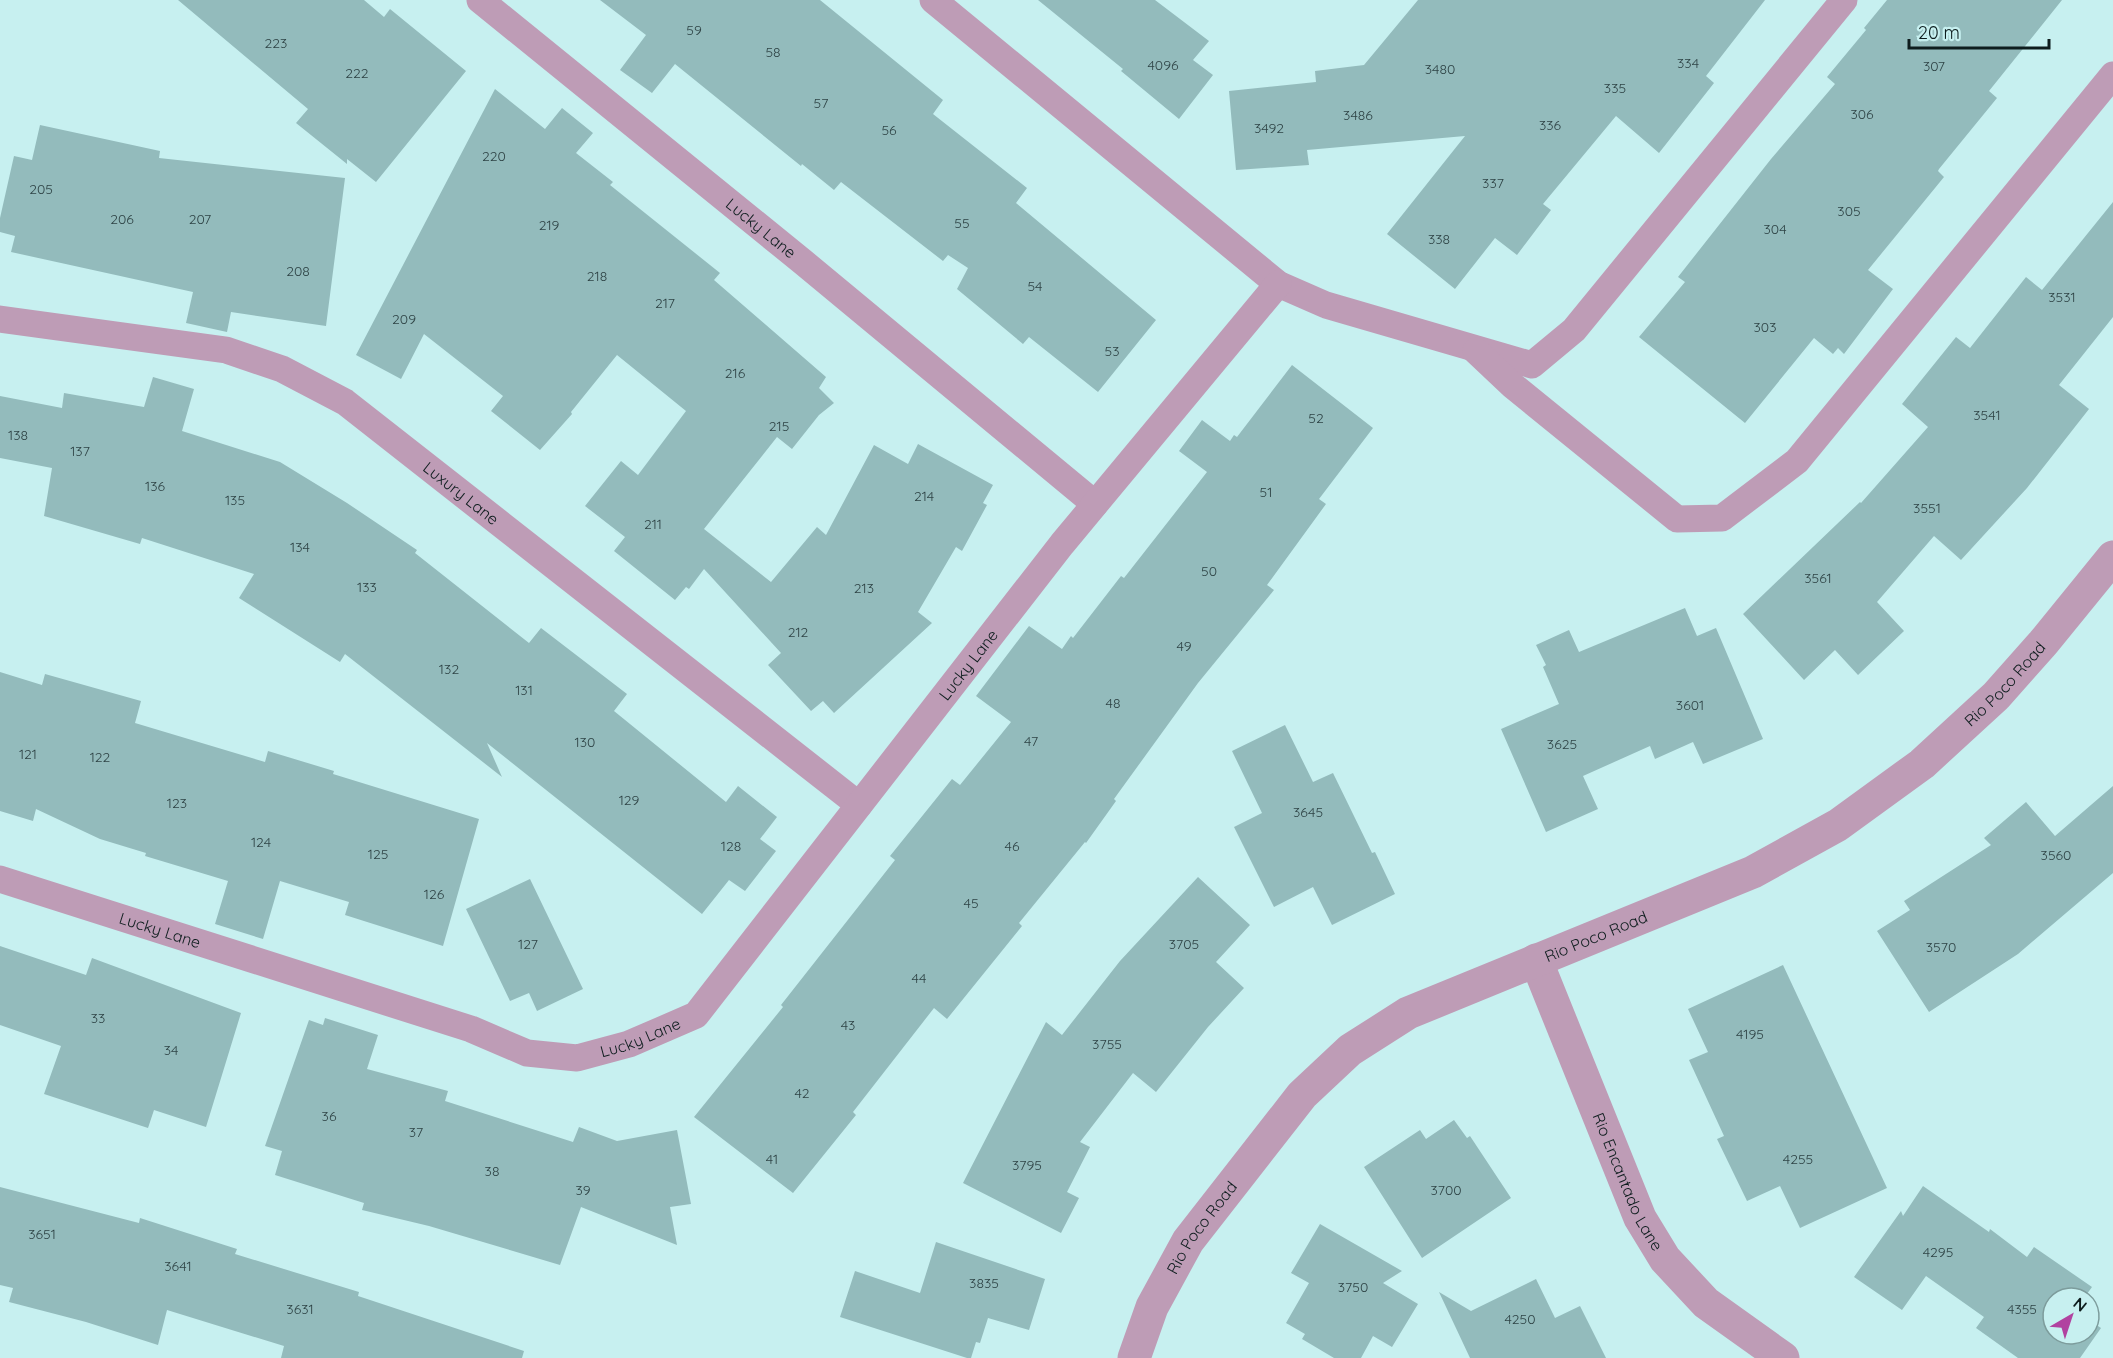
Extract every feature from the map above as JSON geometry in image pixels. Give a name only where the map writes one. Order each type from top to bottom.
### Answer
[{"type":"street","name":"Rio Poco Road","points":[[1134,1358],[1152,1307],[1188,1241],[1302,1095],[1350,1050],[1408,1012],[1753,872],[1838,825],[1922,764],[1996,696],[2043,643],[2113,557]]},
{"type":"street","name":"Rio Encantado Lane","points":[[1536,960],[1640,1218],[1665,1259],[1706,1303],[1783,1358]]},
{"type":"lane","name":"Lucky Lane","points":[[480,0],[794,254],[1095,504]]},
{"type":"lane","points":[[933,0],[1278,284],[1326,305],[1532,365],[1574,330],[1844,0]]},
{"type":"lane","points":[[1473,348],[1512,385],[1677,519],[1722,518],[1797,461],[2113,75]]},
{"type":"lane","name":"Lucky Lane","points":[[0,879],[471,1029],[527,1053],[577,1058],[629,1044],[696,1016],[1062,544],[1278,284]]},
{"type":"lane","name":"Luxury Lane","points":[[0,319],[226,350],[282,369],[345,402],[859,805]]},
{"type":"building","points":[[178,0],[364,0],[384,17],[390,9],[466,71],[376,182],[347,159],[347,164],[296,123],[308,109]]},
{"type":"building","points":[[600,0],[820,0],[943,100],[933,114],[1027,188],[1016,203],[1156,320],[1098,392],[1029,337],[1023,344],[957,289],[968,268],[948,255],[943,261],[841,182],[834,190],[675,64],[652,93],[620,70],[646,35]]},
{"type":"building","points":[[1038,0],[1155,0],[1209,41],[1193,60],[1213,75],[1179,119],[1121,71],[1123,69]]},
{"type":"building","points":[[1418,0],[1765,0],[1706,76],[1714,83],[1659,153],[1616,116],[1543,204],[1551,210],[1517,255],[1495,238],[1455,289],[1387,234],[1465,136],[1307,150],[1309,165],[1236,170],[1229,91],[1316,82],[1315,71],[1364,65]]},
{"type":"building","points":[[1887,0],[2062,0],[1989,91],[1997,98],[1939,169],[1938,171],[1944,177],[1868,270],[1893,289],[1844,354],[1838,348],[1833,354],[1814,338],[1745,423],[1639,337],[1685,282],[1678,277],[1771,159],[1835,84],[1827,77],[1866,30],[1864,28]]},
{"type":"building","points":[[495,89],[545,129],[562,108],[593,133],[576,153],[613,182],[610,185],[720,273],[714,280],[826,377],[819,388],[834,403],[819,415],[792,449],[777,437],[704,529],[771,582],[817,527],[826,535],[874,445],[908,464],[918,444],[993,485],[983,503],[987,505],[962,551],[956,547],[918,612],[932,623],[834,713],[823,701],[811,711],[768,665],[781,653],[704,569],[689,589],[686,587],[675,600],[614,551],[625,537],[585,506],[621,461],[638,475],[686,411],[617,355],[571,412],[572,414],[540,450],[491,411],[503,396],[424,334],[401,379],[356,355]]},
{"type":"building","points":[[40,125],[160,151],[159,158],[345,178],[326,326],[231,312],[227,332],[186,323],[193,292],[11,252],[15,236],[0,232],[0,218],[14,156],[32,160]]},
{"type":"building","points":[[2113,202],[2113,317],[2059,385],[2089,409],[2027,488],[1961,560],[1934,536],[1877,602],[1904,631],[1858,675],[1835,650],[1804,680],[1743,614],[1861,503],[1928,427],[1902,404],[1956,337],[1970,348],[2026,277],[2042,290]]},
{"type":"building","points":[[1292,365],[1373,428],[1319,499],[1326,504],[1267,585],[1274,590],[1198,683],[1114,799],[1116,801],[1086,843],[1019,923],[1022,926],[947,1019],[934,1008],[853,1112],[856,1115],[793,1193],[694,1117],[783,1007],[781,1005],[895,860],[890,856],[952,779],[960,785],[1011,722],[976,696],[1029,626],[1062,649],[1121,576],[1124,578],[1207,472],[1179,451],[1202,420],[1230,441],[1234,435],[1237,437]]},
{"type":"building","points":[[153,377],[194,389],[182,431],[280,462],[417,550],[415,553],[529,643],[541,628],[627,694],[614,711],[726,802],[738,786],[777,817],[760,839],[776,851],[745,891],[729,880],[702,914],[487,743],[502,777],[345,654],[340,662],[239,598],[254,574],[142,538],[140,544],[44,516],[52,468],[0,458],[0,396],[62,408],[64,393],[144,407]]},
{"type":"building","points":[[1685,608],[1697,636],[1716,628],[1763,739],[1703,764],[1693,742],[1655,759],[1650,746],[1583,776],[1598,809],[1546,832],[1501,729],[1559,704],[1543,667],[1546,665],[1536,645],[1569,630],[1579,652]]},
{"type":"building","points":[[0,672],[42,685],[45,674],[141,701],[135,723],[265,762],[268,751],[334,771],[333,774],[479,819],[443,946],[345,915],[349,902],[280,881],[263,939],[215,924],[228,881],[145,856],[146,853],[100,839],[36,809],[33,821],[0,811]]},
{"type":"building","points":[[1285,725],[1313,782],[1333,773],[1395,894],[1332,925],[1313,887],[1274,907],[1234,827],[1262,813],[1232,751]]},
{"type":"building","points":[[2113,786],[2113,873],[2018,954],[1929,1012],[1877,931],[1910,910],[1904,901],[1991,845],[1984,838],[2026,802],[2055,836]]},
{"type":"building","points":[[1198,877],[1250,925],[1216,962],[1244,988],[1208,1027],[1156,1092],[1133,1073],[1080,1142],[1090,1147],[1067,1192],[1079,1198],[1061,1233],[963,1183],[1046,1022],[1062,1035],[1120,961]]},
{"type":"building","points":[[530,879],[583,989],[537,1011],[529,993],[510,1001],[466,909]]},
{"type":"building","points":[[0,946],[86,975],[92,958],[241,1013],[206,1127],[154,1110],[148,1128],[44,1094],[61,1046],[0,1025]]},
{"type":"building","points":[[1783,965],[1887,1188],[1800,1228],[1780,1186],[1747,1201],[1717,1139],[1724,1136],[1689,1060],[1708,1052],[1688,1009]]},
{"type":"building","points":[[325,1018],[378,1035],[367,1069],[448,1091],[445,1101],[573,1142],[579,1127],[617,1141],[677,1130],[691,1204],[670,1207],[677,1245],[581,1207],[560,1265],[429,1226],[362,1210],[364,1203],[275,1175],[282,1151],[265,1146],[309,1020],[323,1025]]},
{"type":"building","points":[[1454,1120],[1467,1138],[1470,1136],[1511,1198],[1422,1258],[1364,1167],[1420,1130],[1426,1139]]},
{"type":"building","points":[[1923,1186],[1989,1232],[1990,1229],[2027,1257],[2034,1247],[2091,1286],[2041,1286],[2041,1346],[2088,1346],[2080,1358],[2018,1358],[1976,1328],[1984,1317],[1926,1276],[1902,1310],[1854,1277],[1901,1211],[1903,1216]]},
{"type":"building","points":[[0,1187],[139,1223],[140,1218],[237,1249],[235,1254],[359,1292],[358,1296],[524,1351],[522,1358],[281,1358],[284,1346],[167,1310],[158,1345],[86,1322],[9,1302],[13,1288],[0,1285]]},
{"type":"building","points":[[1320,1224],[1402,1271],[1383,1283],[1418,1304],[1392,1347],[1373,1336],[1361,1358],[1334,1358],[1302,1339],[1305,1334],[1286,1323],[1309,1283],[1291,1273]]},
{"type":"building","points":[[936,1242],[1045,1279],[1029,1330],[988,1318],[980,1343],[976,1342],[971,1358],[967,1358],[840,1317],[855,1271],[920,1293]]},
{"type":"building","points":[[1536,1279],[1555,1318],[1580,1306],[1606,1358],[1470,1358],[1439,1292],[1471,1311]]}]
